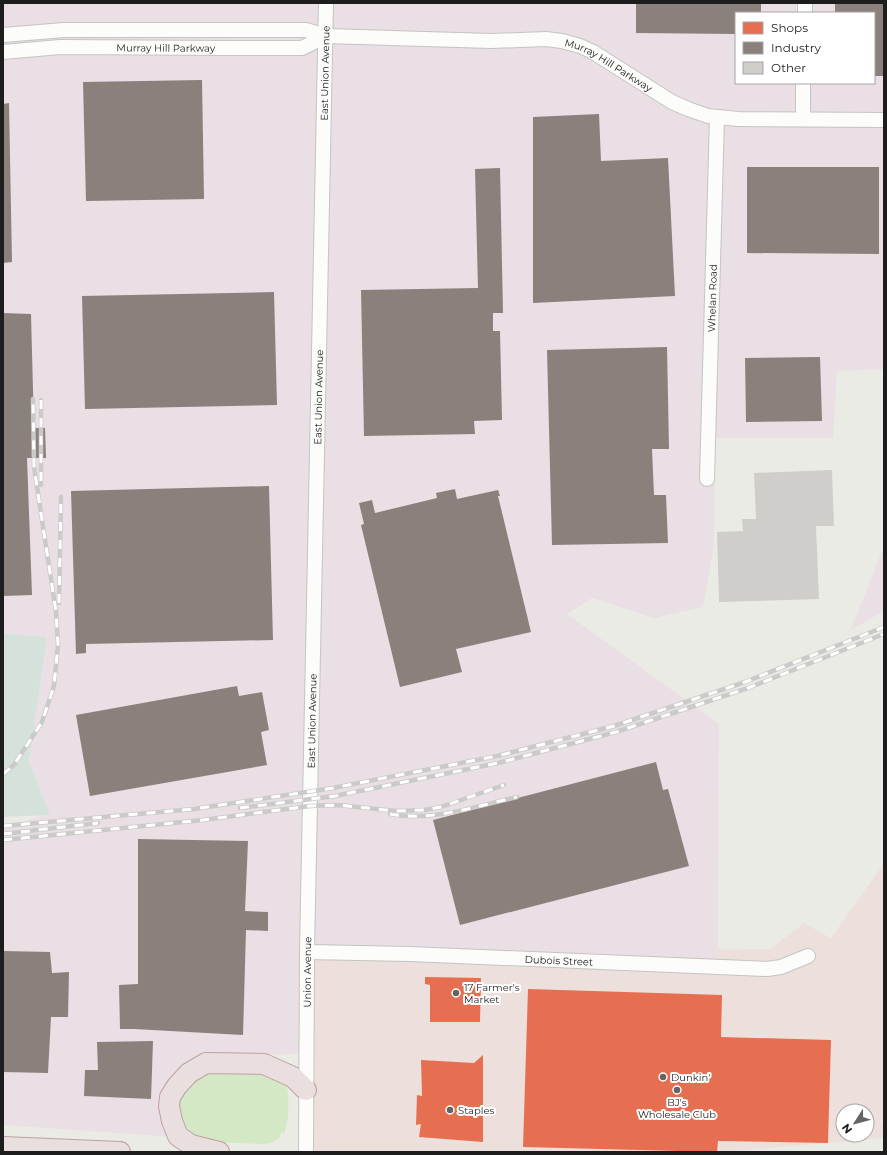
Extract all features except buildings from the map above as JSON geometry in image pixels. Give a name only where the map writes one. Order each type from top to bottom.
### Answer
[{"type":"highway","points":[[219,1152],[191,1145],[178,1136],[172,1121],[169,1106],[170,1097],[177,1086],[189,1073],[206,1063],[264,1064],[292,1077],[306,1090]]},
{"type":"highway","points":[[3,1147],[120,1152]]},
{"type":"street","name":"East Union Avenue","points":[[311,792],[326,3]]},
{"type":"street","name":"Murray Hill Parkway","points":[[3,35],[64,30],[306,30],[326,36],[491,40],[538,39],[562,41],[580,46],[593,52],[672,102],[688,110],[717,117],[738,119],[884,120]]},
{"type":"street","points":[[173,48],[174,30]]},
{"type":"street","name":"Murray Hill Parkway","points":[[3,52],[60,47],[302,48],[326,36]]},
{"type":"street","points":[[803,119],[804,84]]},
{"type":"street","name":"Whelan Road","points":[[707,479],[717,117]]},
{"type":"street","name":"Union Avenue","points":[[306,1152],[307,952],[311,792]]},
{"type":"street","name":"Dubois Street","points":[[307,952],[410,954],[767,968],[781,967],[808,956]]},
{"type":"shaded area","points":[[3,3],[884,3],[884,369],[837,371],[833,438],[715,438],[714,545],[703,607],[654,618],[592,598],[567,614],[719,724],[717,964],[305,951],[302,1054],[208,1055],[174,1137],[3,1125],[3,828],[49,814],[29,761],[47,637],[3,634]]},
{"type":"shaded area","points":[[884,546],[884,611],[851,630]]},
{"type":"shaded area","points":[[3,634],[47,637],[29,761],[50,815],[3,817]]},
{"type":"shaded area","points":[[884,863],[884,1118],[881,1122],[884,1125],[884,1138],[875,1139],[875,1103],[835,1103],[835,1142],[724,1152],[306,1152],[307,952],[770,949],[804,923],[831,938]]},
{"type":"green space","points":[[266,1071],[286,1084],[287,1089],[288,1116],[286,1129],[277,1140],[263,1144],[214,1142],[195,1136],[183,1123],[178,1110],[179,1099],[201,1072]]},
{"type":"railway","points":[[3,774],[14,765],[42,722],[54,686],[58,645],[56,612],[34,467],[33,399]]},
{"type":"railway","points":[[41,400],[41,485]]},
{"type":"railway","points":[[59,603],[61,497]]},
{"type":"railway","points":[[3,826],[194,809],[333,788],[497,756],[614,726],[745,682],[884,627]]},
{"type":"railway","points":[[240,808],[335,796],[498,763],[616,732],[748,688],[884,634]]},
{"type":"railway","points":[[3,840],[203,820],[310,806],[338,805],[396,811],[424,810],[441,807],[504,785]]},
{"type":"railway","points":[[390,814],[406,816],[438,815],[517,797]]},
{"type":"railway","points":[[3,834],[98,823]]},
{"type":"place","name":"17 Farmer's Market","points":[[456,993]]},
{"type":"place","name":"Dunkin'","points":[[663,1077]]},
{"type":"place","name":"BJ's Wholesale Club","points":[[677,1090]]},
{"type":"place","name":"Staples","points":[[450,1110]]}]
